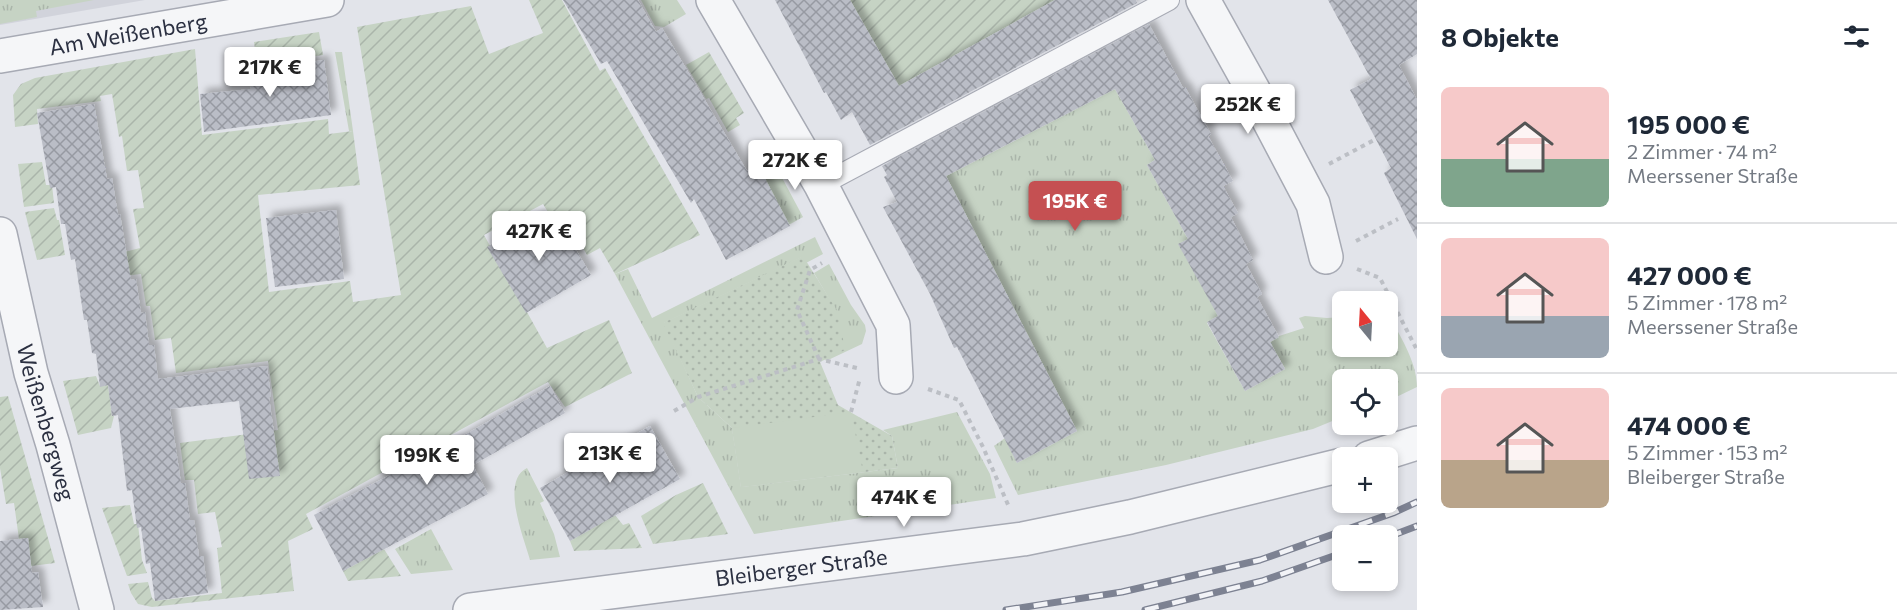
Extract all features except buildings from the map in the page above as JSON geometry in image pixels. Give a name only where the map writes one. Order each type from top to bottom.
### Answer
[{"type":"street","name":"Am Weißenberg","points":[[0,56],[327,0]]},
{"type":"street","points":[[713,0],[821,185],[893,325],[896,377]]},
{"type":"street","points":[[1203,0],[1312,204],[1326,257]]},
{"type":"street","name":"Weißenbergweg","points":[[0,234],[32,373],[97,610]]},
{"type":"street","points":[[1398,449],[1417,443]]},
{"type":"street","name":"Bleiberger Straße","points":[[470,610],[1023,539],[1130,517],[1332,467]]},
{"type":"lane","points":[[821,185],[1169,0]]},
{"type":"path","points":[[1300,180],[1376,139]]},
{"type":"path","points":[[1326,257],[1398,219]]},
{"type":"path","points":[[819,359],[797,310],[810,270],[854,247]]},
{"type":"path","points":[[1326,257],[1380,278],[1417,350]]},
{"type":"path","points":[[674,411],[698,397],[819,359],[863,369],[851,412]]},
{"type":"path","points":[[896,377],[959,400],[1005,497]]},
{"type":"shaded area","points":[[0,0],[145,0],[0,25]]},
{"type":"green space","points":[[0,0],[94,0],[36,11],[37,17],[0,24]]},
{"type":"green space","points":[[529,0],[562,0],[600,71],[605,68],[700,235],[615,274],[600,248],[587,255],[563,212],[551,217],[543,204],[484,235],[547,348],[609,320],[632,373],[565,407],[548,382],[306,514],[313,529],[288,541],[294,591],[152,607],[138,604],[128,584],[148,582],[155,601],[222,593],[217,548],[222,547],[215,512],[198,514],[194,480],[185,480],[180,443],[278,430],[268,361],[176,373],[171,338],[155,340],[150,306],[146,306],[141,274],[113,277],[109,256],[140,248],[133,209],[144,208],[138,170],[127,171],[112,94],[100,96],[101,101],[37,109],[38,124],[15,127],[13,95],[21,84],[35,78],[195,49],[202,135],[328,119],[329,134],[353,131],[360,185],[258,195],[269,292],[350,281],[353,302],[401,295],[357,27],[471,6],[489,54],[543,33]]},
{"type":"green space","points":[[641,0],[677,0],[686,14],[664,27],[655,26]]},
{"type":"green space","points":[[850,0],[1055,0],[899,86]]},
{"type":"green space","points":[[319,32],[323,55],[257,64],[254,42]]},
{"type":"green space","points":[[335,52],[342,52],[353,131],[349,131]]},
{"type":"green space","points":[[709,52],[744,113],[736,118],[740,125],[728,132],[709,98],[706,99],[686,65]]},
{"type":"green space","points":[[1115,89],[1155,160],[1147,165],[1188,239],[1218,316],[1207,323],[1245,391],[1285,369],[1270,342],[1279,336],[1304,328],[1299,318],[1305,316],[1332,318],[1332,357],[1398,357],[1398,332],[1411,358],[1417,387],[1398,396],[1398,369],[1332,369],[1332,421],[1313,429],[1166,465],[1018,495],[994,446],[1005,438],[1017,463],[1077,431],[946,176]]},
{"type":"green space","points":[[42,162],[46,185],[52,185],[54,203],[24,207],[18,164]]},
{"type":"green space","points":[[779,172],[803,217],[785,227],[761,182]]},
{"type":"green space","points":[[54,208],[57,220],[59,220],[65,255],[37,260],[25,212]]},
{"type":"green space","points":[[815,237],[823,254],[806,263],[802,257],[664,323],[698,397],[732,428],[741,487],[898,468],[892,436],[883,430],[957,412],[990,474],[996,498],[754,534],[615,274],[628,269],[652,318]]},
{"type":"green space","points":[[803,256],[838,312],[845,350],[820,362],[838,405],[892,436],[898,468],[741,487],[732,428],[698,397],[663,323]]},
{"type":"green space","points":[[829,264],[851,305],[865,325],[866,331],[862,344],[826,361],[810,326],[837,312],[814,273]]},
{"type":"green space","points":[[96,376],[100,386],[108,385],[112,416],[114,416],[111,428],[78,435],[63,381]]},
{"type":"green space","points":[[8,396],[55,563],[31,566],[28,538],[19,539],[14,503],[6,504],[0,468],[0,397]]},
{"type":"green space","points":[[851,412],[863,472],[741,487],[732,428]]},
{"type":"green space","points":[[527,468],[544,501],[540,503],[554,534],[560,557],[530,560],[519,525],[515,497],[515,485],[519,475]]},
{"type":"green space","points":[[703,483],[728,534],[653,544],[641,516],[676,495]]},
{"type":"green space","points":[[130,505],[134,524],[138,524],[142,560],[147,573],[127,576],[102,508]]},
{"type":"green space","points":[[615,515],[623,525],[629,523],[642,548],[574,551],[570,541]]},
{"type":"green space","points":[[431,529],[453,570],[411,574],[395,549]]},
{"type":"green space","points":[[384,549],[401,576],[348,581],[343,571]]},
{"type":"railway","points":[[1006,610],[1122,592],[1260,560],[1393,513],[1417,502]]},
{"type":"railway","points":[[1398,533],[1417,526]]},
{"type":"railway","points":[[1145,610],[1262,581],[1332,556]]}]
